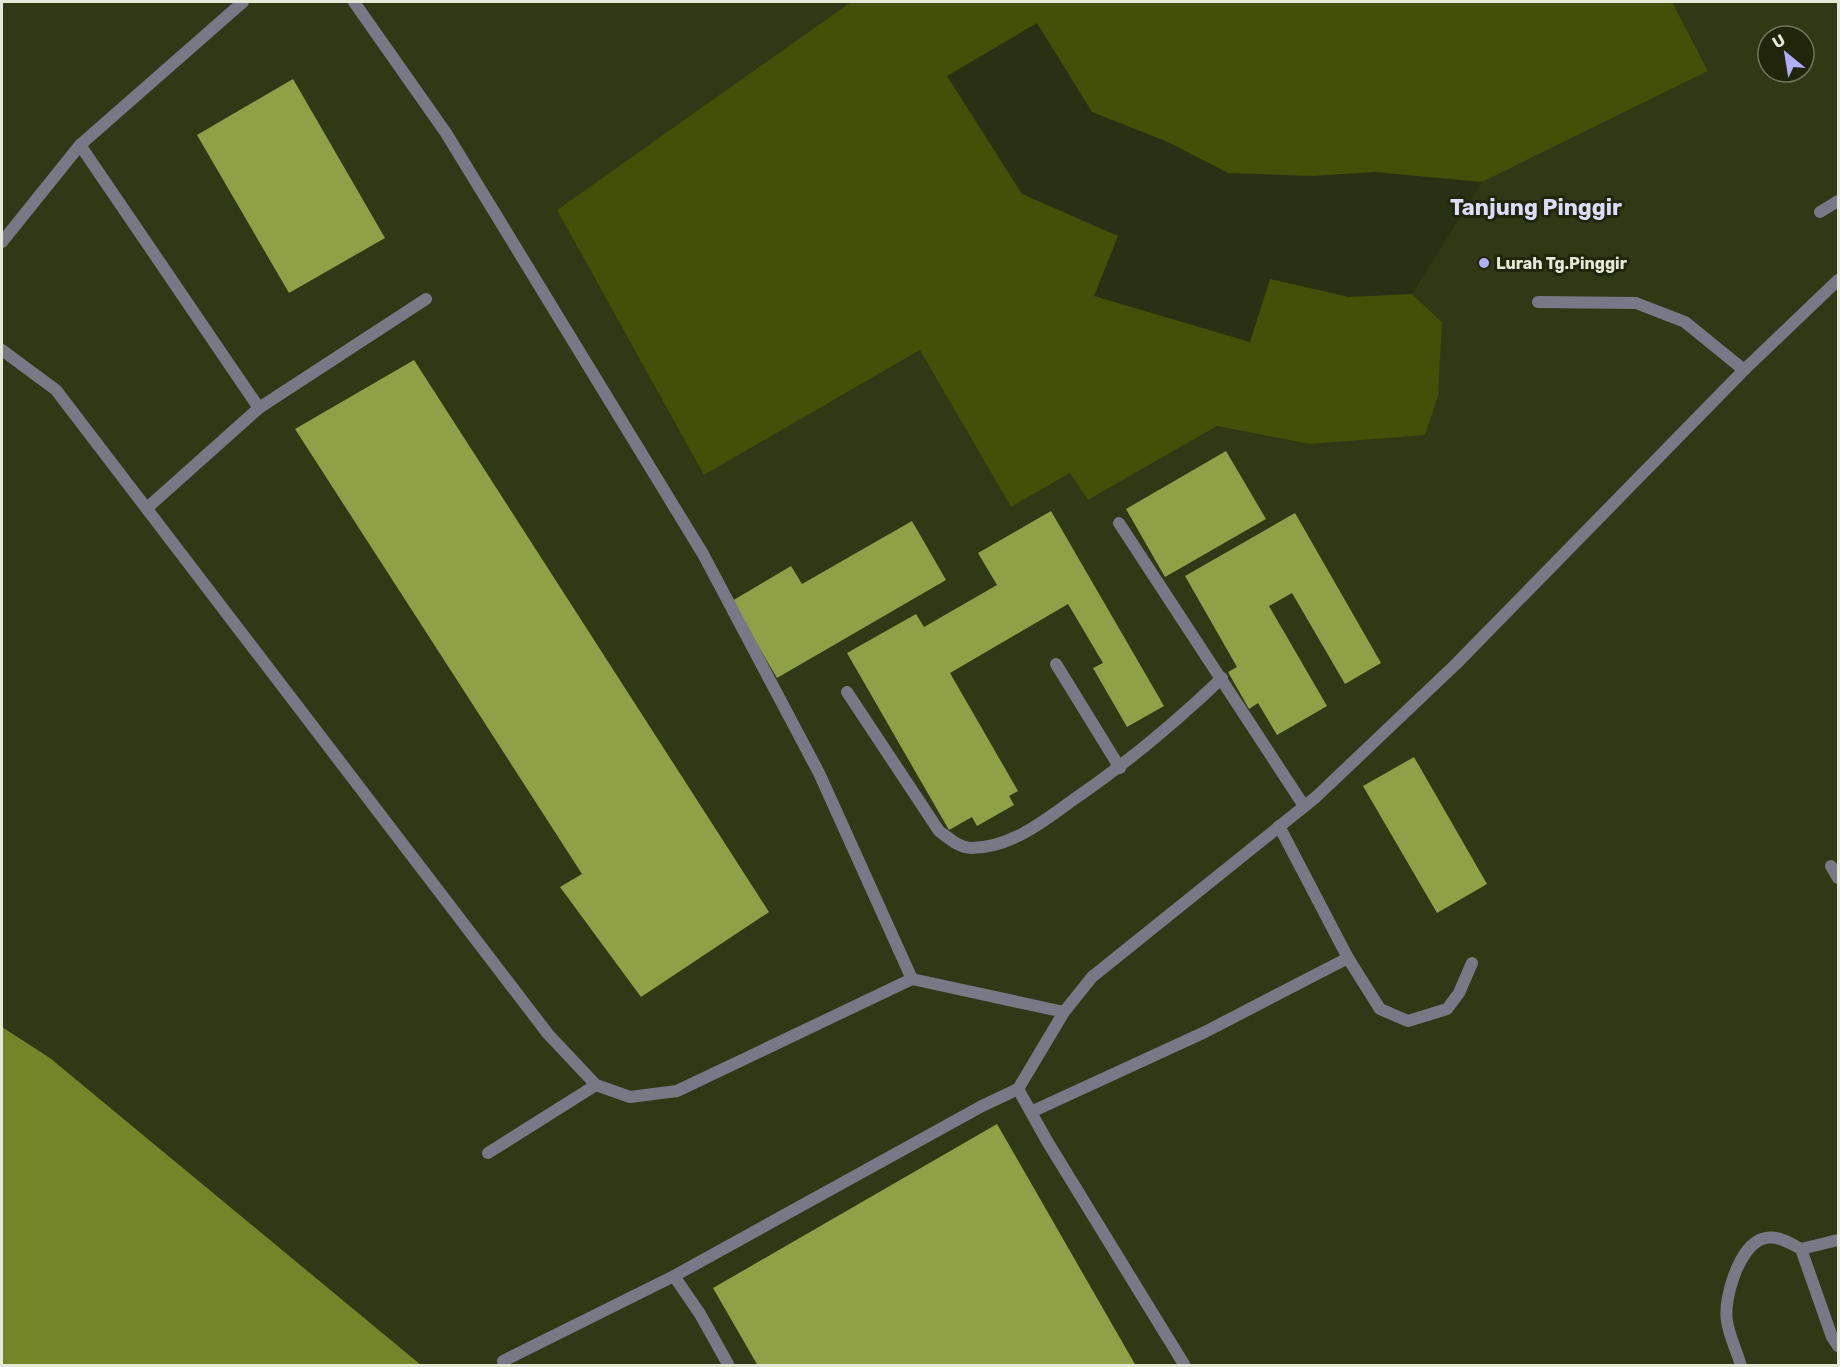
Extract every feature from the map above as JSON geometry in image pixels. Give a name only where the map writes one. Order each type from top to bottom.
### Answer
[{"type":"street","points":[[2,242],[80,145],[243,2]]},
{"type":"street","points":[[354,2],[446,133],[703,554],[819,773],[912,979]]},
{"type":"street","points":[[80,145],[259,408]]},
{"type":"street","points":[[1820,212],[1839,201]]},
{"type":"street","points":[[503,1361],[674,1276],[982,1106],[1018,1089],[1064,1012],[1092,977],[1304,806],[1456,664],[1744,370],[1839,280]]},
{"type":"street","points":[[147,508],[259,408],[426,299]]},
{"type":"street","points":[[1538,302],[1636,303],[1685,322],[1744,370]]},
{"type":"street","points":[[2,350],[56,390],[548,1034],[596,1085],[630,1097],[677,1091],[912,979],[1064,1012]]},
{"type":"street","points":[[1119,523],[1304,806]]},
{"type":"street","points":[[1056,664],[1120,768]]},
{"type":"street","points":[[847,692],[939,831],[955,844],[969,849],[1000,844],[1037,825],[1120,768],[1176,722],[1222,678]]},
{"type":"street","points":[[1279,826],[1348,958],[1380,1009],[1408,1021],[1447,1009],[1459,993],[1472,963]]},
{"type":"street","points":[[1831,867],[1839,878]]},
{"type":"street","points":[[1031,1112],[1205,1032],[1348,958]]},
{"type":"street","points":[[488,1153],[596,1085]]},
{"type":"street","points":[[1018,1089],[1185,1365]]},
{"type":"street","points":[[1741,1365],[1726,1319],[1731,1284],[1744,1252],[1762,1239],[1781,1239],[1802,1249],[1839,1240]]},
{"type":"street","points":[[1802,1249],[1832,1337],[1839,1346]]},
{"type":"street","points":[[674,1276],[700,1314],[729,1365]]},
{"type":"shaded area","points":[[2,2],[851,2],[557,210],[704,475],[921,350],[1011,507],[1070,473],[1088,500],[1217,426],[1310,444],[1442,322],[1412,294],[1482,182],[1708,71],[1672,2],[1838,2],[1838,1365],[421,1365],[50,1058],[2,1027]]},
{"type":"shaded area","points":[[851,2],[1672,2],[1708,71],[1482,182],[1375,172],[1312,176],[1228,173],[1168,142],[1092,112],[1037,23],[947,76],[1022,194],[1118,236],[1094,296],[1250,342],[1270,279],[1349,297],[1412,294],[1442,322],[1438,396],[1425,435],[1310,444],[1217,426],[1088,500],[1070,473],[1011,507],[920,350],[704,475],[557,210]]},
{"type":"shaded area","points":[[2,1027],[50,1058],[421,1365],[2,1365]]},
{"type":"building","points":[[293,79],[385,238],[289,293],[197,135]]},
{"type":"building","points":[[414,360],[769,912],[641,997],[560,887],[582,874],[295,429]]},
{"type":"building","points":[[1226,451],[1266,519],[1165,577],[1126,509]]},
{"type":"building","points":[[1051,511],[1164,706],[1127,727],[1093,668],[1103,663],[1068,604],[950,673],[1018,791],[1009,796],[1014,805],[977,826],[972,817],[949,830],[847,653],[916,614],[924,627],[997,585],[978,553]]},
{"type":"building","points":[[1295,513],[1381,663],[1345,684],[1292,593],[1269,606],[1327,706],[1277,735],[1258,703],[1249,709],[1228,672],[1237,667],[1185,576]]},
{"type":"building","points":[[912,521],[946,580],[777,678],[732,601],[791,566],[802,584]]},
{"type":"building","points":[[1414,757],[1487,884],[1437,913],[1363,786]]},
{"type":"building","points":[[997,1124],[1136,1366],[758,1366],[713,1288]]},
{"type":"place","name":"Lurah Tg.Pinggir","points":[[1484,263]]},
{"type":"district","name":"Tanjung Pinggir","points":[[1536,207]]}]
